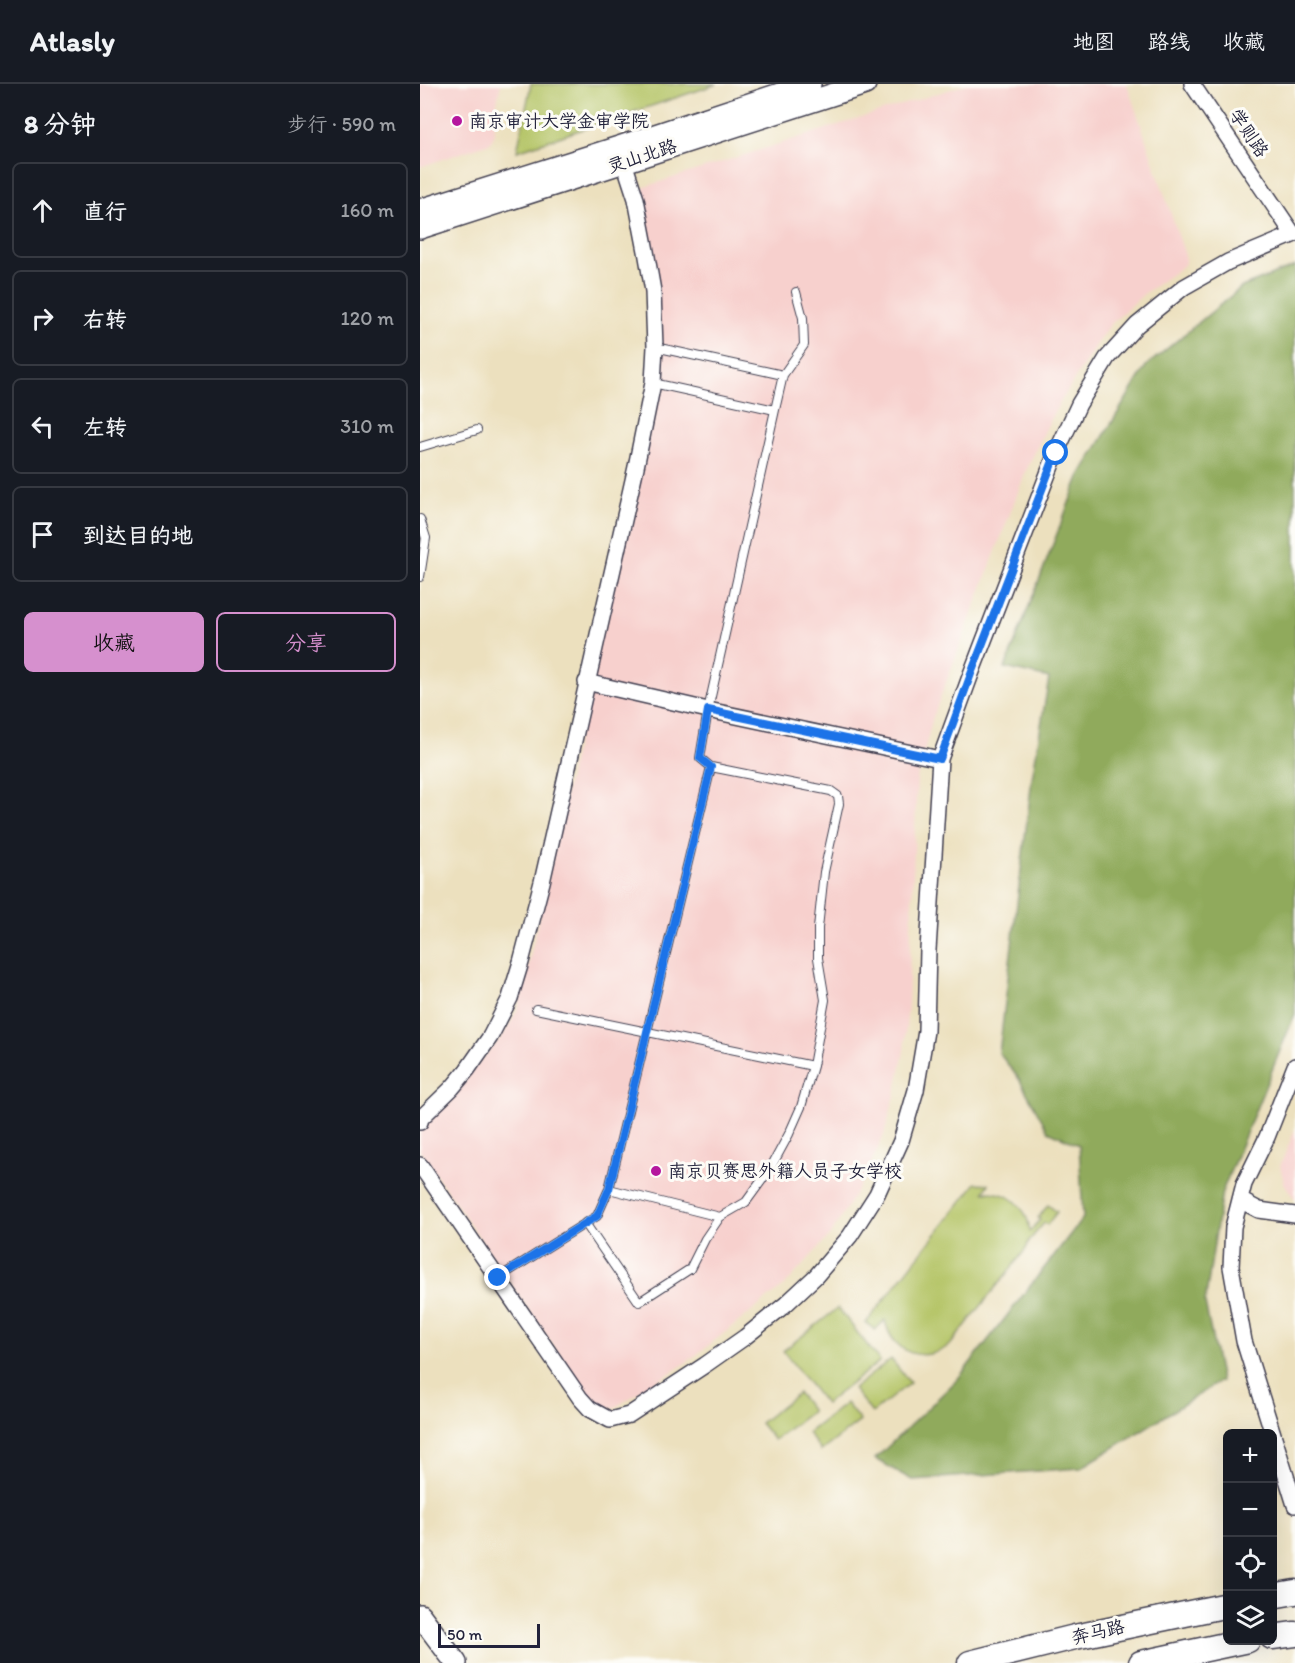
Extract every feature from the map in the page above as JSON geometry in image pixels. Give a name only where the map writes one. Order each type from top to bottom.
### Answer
[{"type":"main road","points":[[1277,1595],[1295,1592]]},
{"type":"main road","name":"奔马路","points":[[970,1663],[1075,1637],[1223,1606]]},
{"type":"main road","points":[[1277,1636],[1295,1634]]},
{"type":"main road","points":[[1141,1663],[1229,1645]]},
{"type":"street","name":"灵山北路","points":[[420,228],[810,84]]},
{"type":"street","name":"灵山北路","points":[[420,210],[622,155],[865,84]]},
{"type":"street","name":"学则路","points":[[1192,84],[1294,234]]},
{"type":"street","points":[[420,1122],[467,1070],[490,1037],[510,998],[542,882],[636,467],[653,383],[656,347],[653,291],[646,251],[636,199],[622,155]]},
{"type":"street","points":[[420,1165],[580,1398],[590,1409],[610,1420],[629,1415],[745,1337],[786,1304],[816,1275],[850,1236],[877,1194],[901,1141],[916,1090],[926,1031],[940,759],[1056,453],[1079,404],[1107,358],[1137,325],[1184,287],[1228,262],[1294,234]]},
{"type":"street","points":[[586,682],[940,759]]},
{"type":"street","points":[[1295,1066],[1267,1137],[1244,1184],[1233,1227],[1231,1267],[1244,1341],[1295,1505]]},
{"type":"street","points":[[1240,1200],[1259,1210],[1295,1215]]},
{"type":"street","points":[[420,1615],[456,1663]]},
{"type":"lane","points":[[585,1223],[639,1302],[690,1269],[705,1239],[720,1217],[746,1202],[770,1169],[801,1107],[813,1066],[825,1000],[818,958],[818,928],[824,872],[839,804],[838,796],[831,791],[711,767],[700,758],[708,710],[783,375],[804,345],[803,318],[796,292]]},
{"type":"lane","points":[[656,347],[783,375]]},
{"type":"lane","points":[[653,383],[775,410]]},
{"type":"lane","points":[[420,447],[477,429]]},
{"type":"lane","points":[[420,519],[426,538],[420,577]]},
{"type":"lane","points":[[498,1278],[597,1216],[609,1189],[711,767]]},
{"type":"lane","points":[[536,1009],[813,1066]]},
{"type":"lane","points":[[609,1189],[720,1217]]},
{"type":"shaded area","name":"南京审计大学金审学院","points":[[420,84],[501,84],[496,107],[494,136],[490,143],[420,167]]},
{"type":"shaded area","points":[[967,84],[1127,84],[1185,255],[1185,263],[1145,293],[1111,324],[1053,414],[1026,471],[933,717],[917,779],[904,1051],[884,1135],[866,1175],[831,1234],[784,1286],[686,1363],[614,1408],[600,1408],[591,1401],[422,1154],[420,1128],[499,1040],[518,1008],[525,981],[652,392],[641,193],[644,187]]},
{"type":"shaded area","points":[[1295,1129],[1294,1198],[1284,1183],[1280,1166]]},
{"type":"green space","points":[[531,84],[717,84],[517,151]]},
{"type":"green space","points":[[1295,266],[1295,1014],[1222,1192],[1205,1303],[1221,1381],[1081,1468],[912,1480],[875,1459],[957,1380],[1083,1218],[1079,1145],[1048,1131],[1019,1079],[999,1053],[1032,778],[1049,678],[1005,668],[1079,477],[1146,366],[1242,287]]},
{"type":"green space","points":[[976,1183],[989,1184],[984,1192],[1002,1194],[1016,1202],[1025,1214],[1030,1231],[1040,1220],[1038,1218],[1048,1205],[1057,1212],[1047,1225],[1044,1223],[1029,1241],[1026,1249],[951,1344],[930,1354],[910,1353],[894,1341],[885,1320],[875,1330],[866,1323]]},
{"type":"green space","points":[[838,1308],[880,1361],[825,1404],[783,1351]]},
{"type":"green space","points":[[891,1359],[910,1383],[872,1413],[853,1389]]},
{"type":"green space","points":[[798,1393],[812,1411],[774,1440],[760,1423]]},
{"type":"green space","points":[[846,1403],[860,1421],[821,1451],[808,1433]]},
{"type":"place","name":"南京审计大学金审学院","points":[[457,121]]},
{"type":"place","name":"南京贝赛思外籍人员子女学校","points":[[656,1171]]},
{"type":"route","points":[[498,1278],[597,1216],[609,1189],[711,767],[700,758],[708,710],[940,759],[1056,453]]}]
